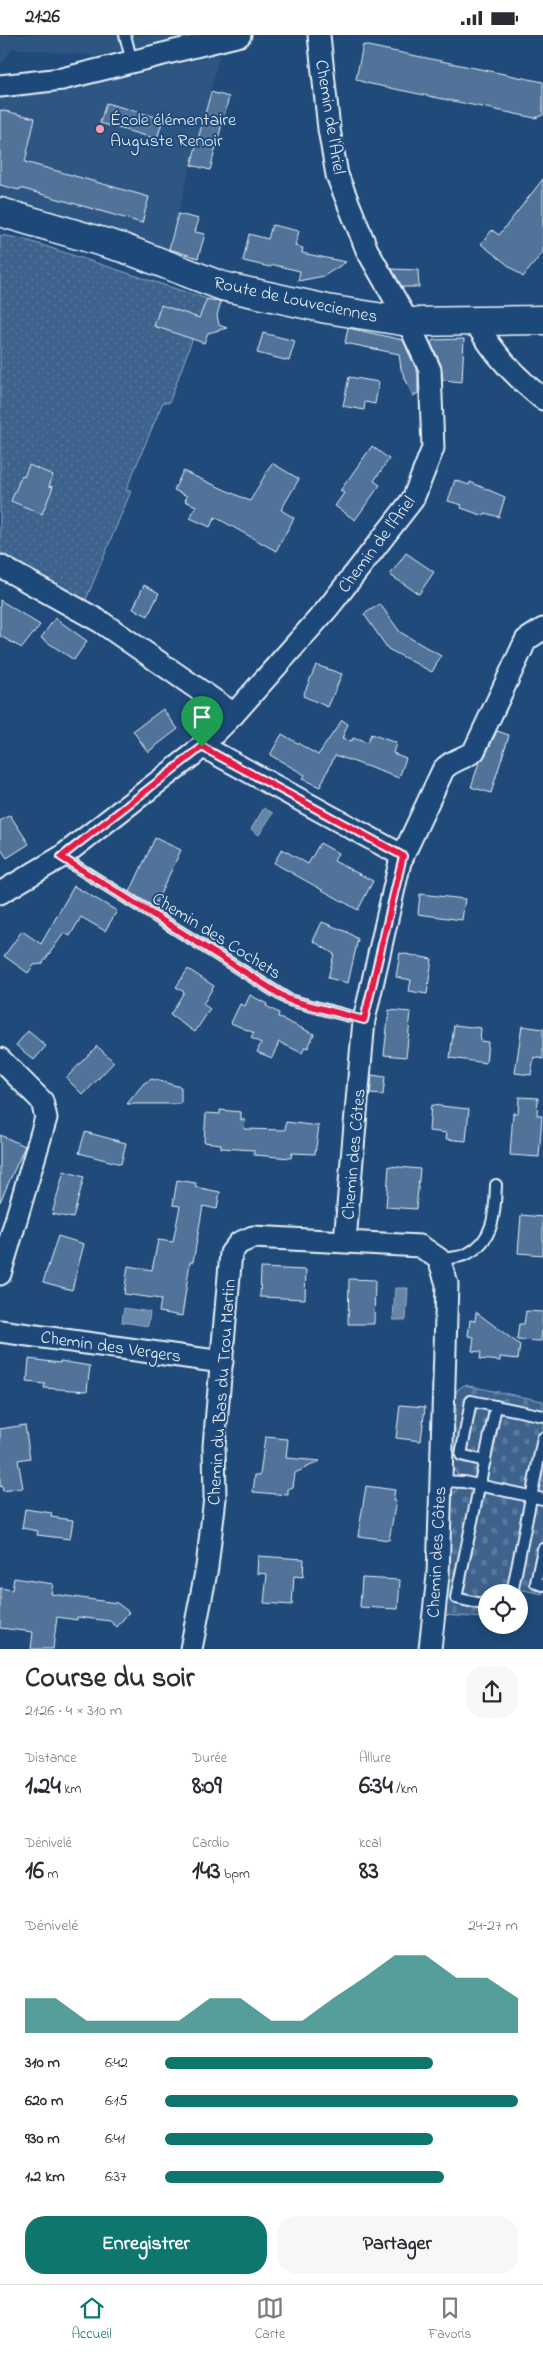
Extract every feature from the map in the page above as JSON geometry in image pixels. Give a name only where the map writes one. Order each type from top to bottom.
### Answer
[{"type":"street","points":[[0,86],[62,79],[240,35]]},
{"type":"street","name":"Chemin de l'Ariel","points":[[0,893],[61,857],[202,747],[234,714],[328,608],[413,499],[433,448],[430,370],[408,322],[368,251],[337,175],[329,129],[319,35]]},
{"type":"street","name":"Route de Louveciennes","points":[[0,212],[122,249],[222,286],[327,309],[408,322],[543,320]]},
{"type":"street","points":[[474,320],[491,349],[525,385],[543,399]]},
{"type":"street","points":[[0,566],[101,622],[234,714]]},
{"type":"street","name":"Chemin des Côtes","points":[[430,1649],[438,1575],[446,1284],[439,1259],[420,1245],[345,1241],[364,1020],[403,856],[443,770],[448,764],[466,757],[474,751],[526,640],[543,629]]},
{"type":"street","points":[[202,747],[403,856]]},
{"type":"street","points":[[0,1059],[42,1101],[46,1118],[0,1274]]},
{"type":"street","name":"Chemin du Bas du Trou Martin","points":[[191,1649],[207,1567],[214,1507],[214,1447],[230,1253],[239,1243],[253,1237],[345,1241]]},
{"type":"street","name":"Chemin des Vergers","points":[[0,1331],[222,1362]]},
{"type":"lane","points":[[125,35],[132,62]]},
{"type":"lane","name":"Chemin des Cochets","points":[[61,857],[289,1000],[364,1020]]},
{"type":"lane","points":[[439,1259],[467,1254],[487,1235],[494,1223],[496,1185]]},
{"type":"lane","points":[[485,1461],[461,1455],[471,1401],[543,1416]]},
{"type":"lane","points":[[478,1603],[456,1598],[496,1406]]},
{"type":"lane","points":[[514,1584],[543,1438]]},
{"type":"lane","points":[[440,1481],[480,1486],[543,1499]]},
{"type":"lane","points":[[543,1549],[536,1583],[543,1585]]},
{"type":"shaded area","points":[[0,35],[176,35],[176,38],[96,56],[12,48],[1,65]]},
{"type":"shaded area","name":"École élémentaire Auguste Renoir","points":[[220,54],[169,249],[0,197],[0,92],[33,93],[136,75]]},
{"type":"shaded area","points":[[264,808],[273,813],[259,835],[251,829]]},
{"type":"shaded area","points":[[395,1288],[408,1288],[406,1320],[393,1320]]},
{"type":"shaded area","points":[[124,1308],[150,1312],[148,1326],[122,1322]]},
{"type":"green space","points":[[0,235],[23,239],[207,299],[169,403],[163,402],[126,490],[131,491],[85,602],[0,552]]},
{"type":"green space","points":[[464,1385],[543,1401],[543,1594],[528,1591],[528,1584],[478,1584],[478,1617],[443,1615],[451,1495],[464,1482],[451,1467],[453,1393]]},
{"type":"building","points":[[363,45],[543,82],[543,115],[535,118],[366,83],[356,79]]},
{"type":"building","points":[[211,92],[229,97],[210,170],[191,165]]},
{"type":"building","points":[[106,103],[163,119],[157,139],[100,123]]},
{"type":"building","points":[[0,110],[35,118],[25,162],[149,197],[142,223],[20,188],[19,190],[0,185]]},
{"type":"building","points":[[543,179],[543,252],[523,277],[481,244],[492,230],[499,235]]},
{"type":"building","points":[[178,214],[199,219],[195,232],[205,234],[198,258],[169,249]]},
{"type":"building","points":[[272,225],[299,231],[295,246],[303,248],[302,253],[346,262],[324,276],[298,281],[300,271],[243,261],[249,234],[268,239]]},
{"type":"building","points":[[392,269],[418,270],[419,287],[402,287]]},
{"type":"building","points":[[207,299],[221,302],[217,315],[219,325],[227,328],[208,333],[204,343],[154,326],[161,305],[199,318]]},
{"type":"building","points":[[348,328],[403,340],[418,373],[418,393],[413,396],[401,369],[399,354],[345,343]]},
{"type":"building","points":[[263,333],[295,341],[289,361],[257,353]]},
{"type":"building","points":[[464,339],[462,382],[443,380],[441,365],[431,343],[433,340]]},
{"type":"building","points":[[349,377],[379,382],[375,404],[365,402],[364,410],[343,406]]},
{"type":"building","points":[[372,446],[389,459],[374,481],[380,485],[355,520],[335,506],[344,493],[340,491]]},
{"type":"building","points":[[272,463],[299,479],[281,510],[294,518],[276,551],[215,517],[210,527],[190,518],[196,506],[185,501],[187,496],[174,490],[183,471],[250,501]]},
{"type":"building","points":[[29,465],[53,475],[49,486],[53,487],[42,514],[11,501],[22,475],[24,477]]},
{"type":"building","points":[[455,480],[469,485],[470,482],[505,497],[499,517],[485,513],[484,516],[461,508],[462,505],[448,501]]},
{"type":"building","points":[[406,553],[434,572],[419,594],[390,575]]},
{"type":"building","points":[[144,585],[159,593],[148,616],[133,609]]},
{"type":"building","points":[[0,600],[40,625],[22,648],[0,636]]},
{"type":"building","points":[[380,604],[400,632],[441,656],[432,672],[388,649],[364,614]]},
{"type":"building","points":[[55,618],[87,641],[74,660],[41,638]]},
{"type":"building","points":[[316,665],[342,674],[328,707],[303,696]]},
{"type":"building","points":[[163,709],[178,729],[148,752],[133,731]]},
{"type":"building","points":[[342,720],[348,724],[342,739],[351,742],[353,738],[367,743],[371,734],[396,743],[393,753],[406,758],[399,778],[335,755],[320,787],[302,779],[305,775],[270,755],[282,734],[318,755]]},
{"type":"building","points":[[497,731],[509,735],[491,793],[471,787],[479,763],[485,756]]},
{"type":"building","points":[[10,815],[29,844],[7,858],[0,848],[0,821]]},
{"type":"building","points":[[155,838],[181,850],[154,907],[130,892]]},
{"type":"building","points":[[320,843],[338,853],[334,861],[373,881],[358,910],[274,863],[282,849],[308,864]]},
{"type":"building","points":[[74,886],[117,911],[105,931],[81,917],[70,936],[64,933],[42,964],[34,965],[28,973],[4,956],[22,931],[41,944]]},
{"type":"building","points":[[420,894],[465,899],[462,920],[418,914]]},
{"type":"building","points":[[322,922],[347,932],[358,939],[348,983],[328,978],[334,954],[313,941]]},
{"type":"building","points":[[400,953],[432,959],[427,994],[409,991],[411,980],[396,977]]},
{"type":"building","points":[[188,969],[214,986],[203,1004],[210,1009],[195,1032],[170,1015],[184,992],[176,987]]},
{"type":"building","points":[[250,995],[279,1013],[278,1017],[314,1034],[308,1048],[305,1047],[302,1053],[279,1042],[272,1058],[257,1052],[261,1043],[251,1038],[254,1033],[231,1023],[240,1004],[245,1006]]},
{"type":"building","points":[[389,1010],[411,1012],[406,1057],[384,1055]]},
{"type":"building","points":[[454,1025],[481,1028],[480,1041],[488,1042],[486,1063],[450,1058]]},
{"type":"building","points":[[522,1026],[543,1029],[543,1059],[534,1057],[531,1075],[515,1073]]},
{"type":"building","points":[[28,1031],[46,1046],[34,1060],[16,1045]]},
{"type":"building","points":[[97,1046],[114,1062],[83,1095],[66,1078]]},
{"type":"building","points":[[372,1075],[385,1077],[383,1095],[370,1094]]},
{"type":"building","points":[[152,1079],[181,1087],[181,1104],[127,1104],[144,1083]]},
{"type":"building","points":[[519,1097],[538,1098],[537,1115],[542,1116],[539,1157],[510,1155],[513,1113],[518,1113]]},
{"type":"building","points":[[431,1105],[469,1109],[466,1141],[446,1139],[447,1133],[429,1131]]},
{"type":"building","points":[[220,1110],[241,1112],[241,1120],[245,1120],[244,1129],[285,1130],[286,1122],[319,1126],[315,1154],[292,1153],[291,1158],[254,1155],[254,1150],[221,1148],[221,1144],[204,1142],[206,1113],[220,1114]]},
{"type":"building","points":[[85,1132],[126,1143],[121,1164],[79,1153]]},
{"type":"building","points":[[0,1135],[25,1146],[0,1202]]},
{"type":"building","points":[[389,1166],[420,1169],[416,1209],[386,1207]]},
{"type":"building","points":[[64,1171],[84,1177],[73,1218],[52,1214]]},
{"type":"building","points":[[177,1180],[196,1183],[195,1187],[220,1192],[217,1209],[203,1206],[193,1262],[190,1262],[182,1316],[159,1312],[161,1299],[124,1294],[128,1266],[152,1270],[158,1240],[173,1242],[180,1206],[173,1205]]},
{"type":"building","points":[[521,1215],[543,1217],[543,1255],[518,1253]]},
{"type":"building","points":[[58,1236],[84,1244],[72,1290],[43,1282]]},
{"type":"building","points":[[261,1268],[306,1270],[305,1299],[260,1297]]},
{"type":"building","points":[[349,1279],[375,1280],[374,1324],[348,1324]]},
{"type":"building","points":[[526,1311],[543,1312],[541,1341],[517,1340],[519,1324],[524,1324]]},
{"type":"building","points":[[476,1312],[520,1345],[518,1359],[500,1357],[500,1361],[480,1359],[481,1352],[472,1351],[474,1337],[468,1336],[470,1320],[475,1321]]},
{"type":"building","points":[[29,1359],[60,1363],[60,1361],[90,1366],[87,1391],[44,1388],[45,1384],[27,1382]]},
{"type":"building","points":[[400,1405],[425,1407],[421,1441],[396,1438]]},
{"type":"building","points":[[25,1425],[30,1458],[18,1460],[23,1488],[3,1491],[2,1486],[0,1487],[0,1429]]},
{"type":"building","points":[[265,1437],[288,1439],[286,1458],[320,1461],[295,1473],[293,1487],[288,1489],[288,1495],[253,1492],[255,1475],[260,1475]]},
{"type":"building","points":[[366,1486],[395,1490],[393,1501],[396,1501],[389,1540],[358,1536]]},
{"type":"building","points":[[25,1509],[52,1513],[51,1517],[73,1520],[70,1539],[37,1535],[38,1531],[22,1528]]},
{"type":"building","points":[[258,1556],[304,1559],[303,1577],[294,1576],[292,1605],[264,1603],[267,1574],[257,1573]]},
{"type":"building","points":[[14,1578],[53,1584],[51,1594],[117,1603],[129,1612],[117,1627],[110,1621],[77,1617],[77,1620],[57,1617],[53,1649],[31,1649],[33,1632],[0,1628],[0,1588],[12,1590]]},
{"type":"building","points":[[362,1578],[400,1580],[398,1609],[360,1607]]},
{"type":"place","name":"École élémentaire Auguste Renoir","points":[[100,129]]},
{"type":"route","points":[[202,747],[403,856],[400,862],[364,1020],[289,1000],[61,857],[202,747]]}]
